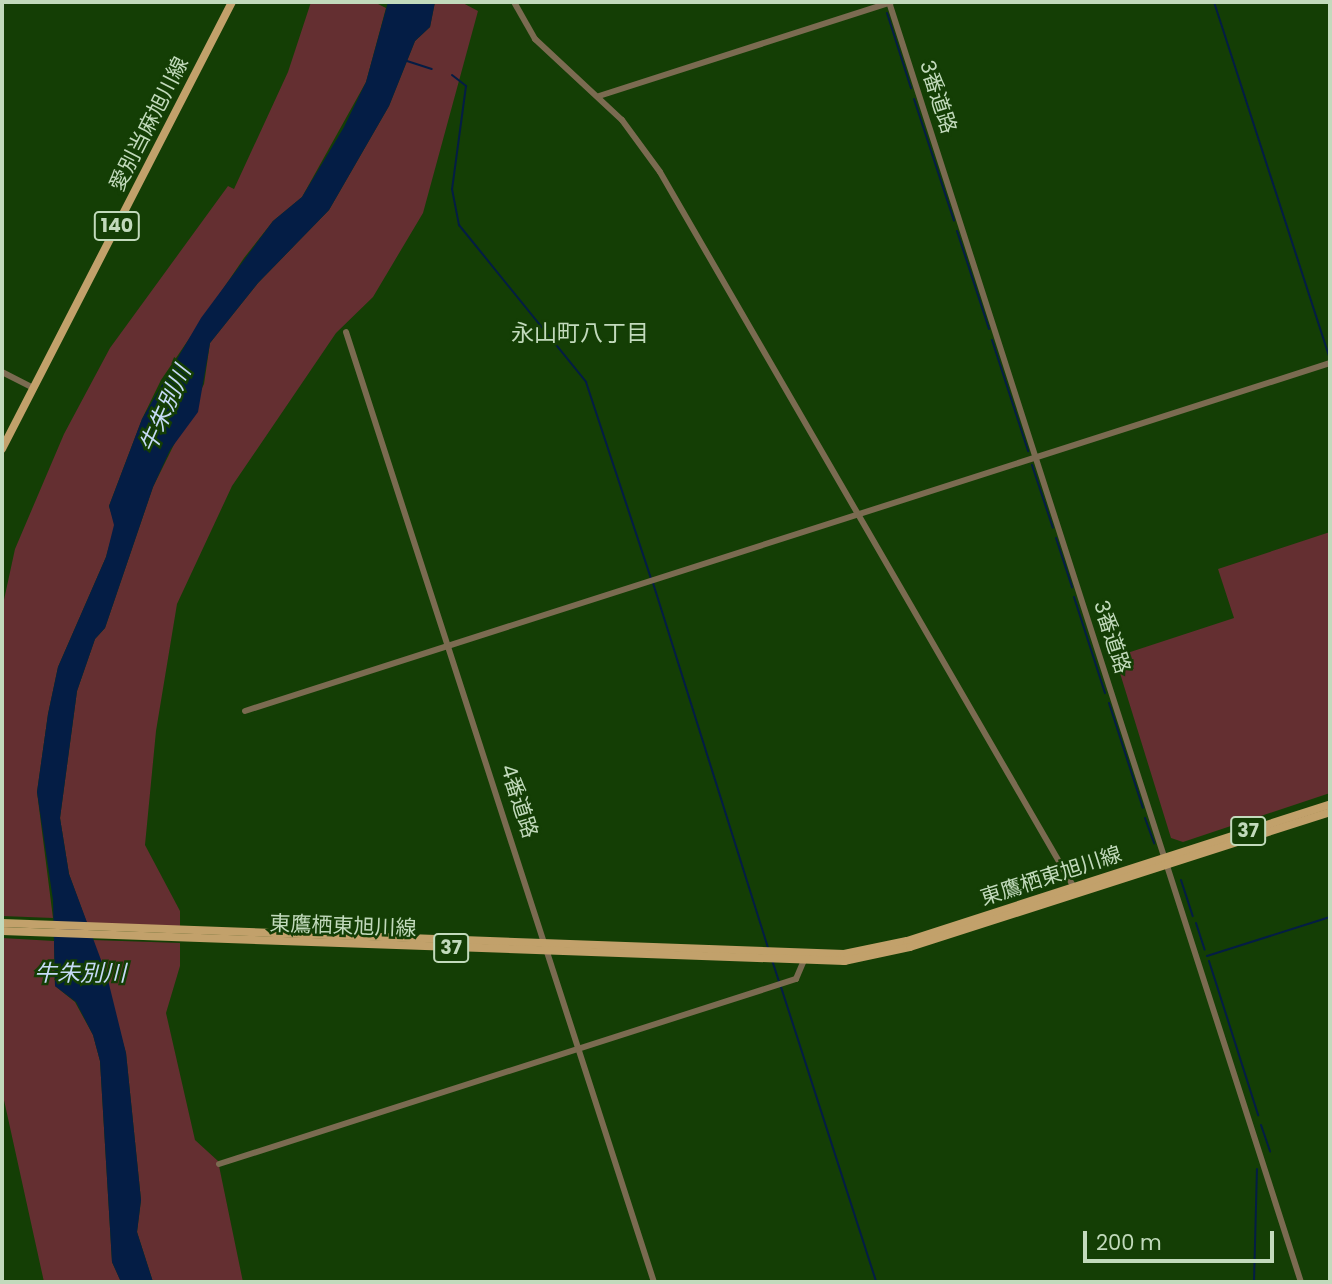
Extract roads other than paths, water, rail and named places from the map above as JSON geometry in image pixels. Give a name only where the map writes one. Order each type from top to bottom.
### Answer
[{"type":"main road","name":"愛別当麻旭川線","points":[[2,449],[232,2]]},
{"type":"main road","name":"東鷹栖東旭川線","points":[[1166,861],[1330,804]]},
{"type":"main road","name":"東鷹栖東旭川線","points":[[2,923],[806,959],[907,941],[1330,812]]},
{"type":"main road","name":"東鷹栖東旭川線","points":[[2,931],[135,931]]},
{"type":"street","points":[[514,2],[535,38],[599,96],[660,172],[1075,890]]},
{"type":"street","points":[[599,96],[890,2]]},
{"type":"street","name":"3番道路","points":[[890,2],[1301,1282]]},
{"type":"street","name":"4番道路","points":[[346,332],[451,645],[654,1282]]},
{"type":"street","points":[[245,711],[1330,363]]},
{"type":"street","points":[[2,372],[33,388]]},
{"type":"street","points":[[219,1164],[796,979],[806,959]]},
{"type":"water","name":"牛朱別川","points":[[388,2],[435,2],[430,27],[415,41],[389,106],[329,210],[258,283],[210,343],[198,412],[170,450],[153,487],[105,628],[95,639],[77,691],[60,818],[69,874],[107,976],[126,1053],[141,1200],[137,1232],[153,1282],[121,1282],[112,1262],[100,1061],[93,1035],[76,1002],[55,986],[53,900],[37,792],[48,714],[58,667],[106,557],[114,525],[109,506],[142,419],[201,318],[273,221],[302,197],[344,127],[366,82]]},
{"type":"waterway","points":[[1214,2],[1329,355]]},
{"type":"waterway","points":[[887,13],[911,88]]},
{"type":"waterway","points":[[407,61],[432,69]]},
{"type":"waterway","points":[[452,75],[466,86],[452,189],[459,225],[586,382],[651,578]]},
{"type":"waterway","points":[[914,99],[954,221]]},
{"type":"waterway","points":[[957,231],[989,329]]},
{"type":"waterway","points":[[992,340],[1028,451]]},
{"type":"waterway","points":[[1032,465],[1053,528]]},
{"type":"waterway","points":[[1056,538],[1072,587]]},
{"type":"waterway","points":[[653,583],[768,948]]},
{"type":"waterway","points":[[1074,597],[1105,693]]},
{"type":"waterway","points":[[1109,703],[1143,808]]},
{"type":"waterway","points":[[1145,818],[1154,843]]},
{"type":"waterway","points":[[1181,880],[1193,916]]},
{"type":"waterway","points":[[1207,956],[1330,917]]},
{"type":"waterway","points":[[1196,923],[1205,950]]},
{"type":"waterway","points":[[772,960],[779,982]]},
{"type":"waterway","points":[[1209,961],[1258,1115]]},
{"type":"waterway","points":[[781,987],[876,1282]]},
{"type":"waterway","points":[[1261,1125],[1270,1151]]},
{"type":"waterway","points":[[1254,1282],[1257,1169]]},
{"type":"district","name":"永山町八丁目","points":[[580,333]]}]
